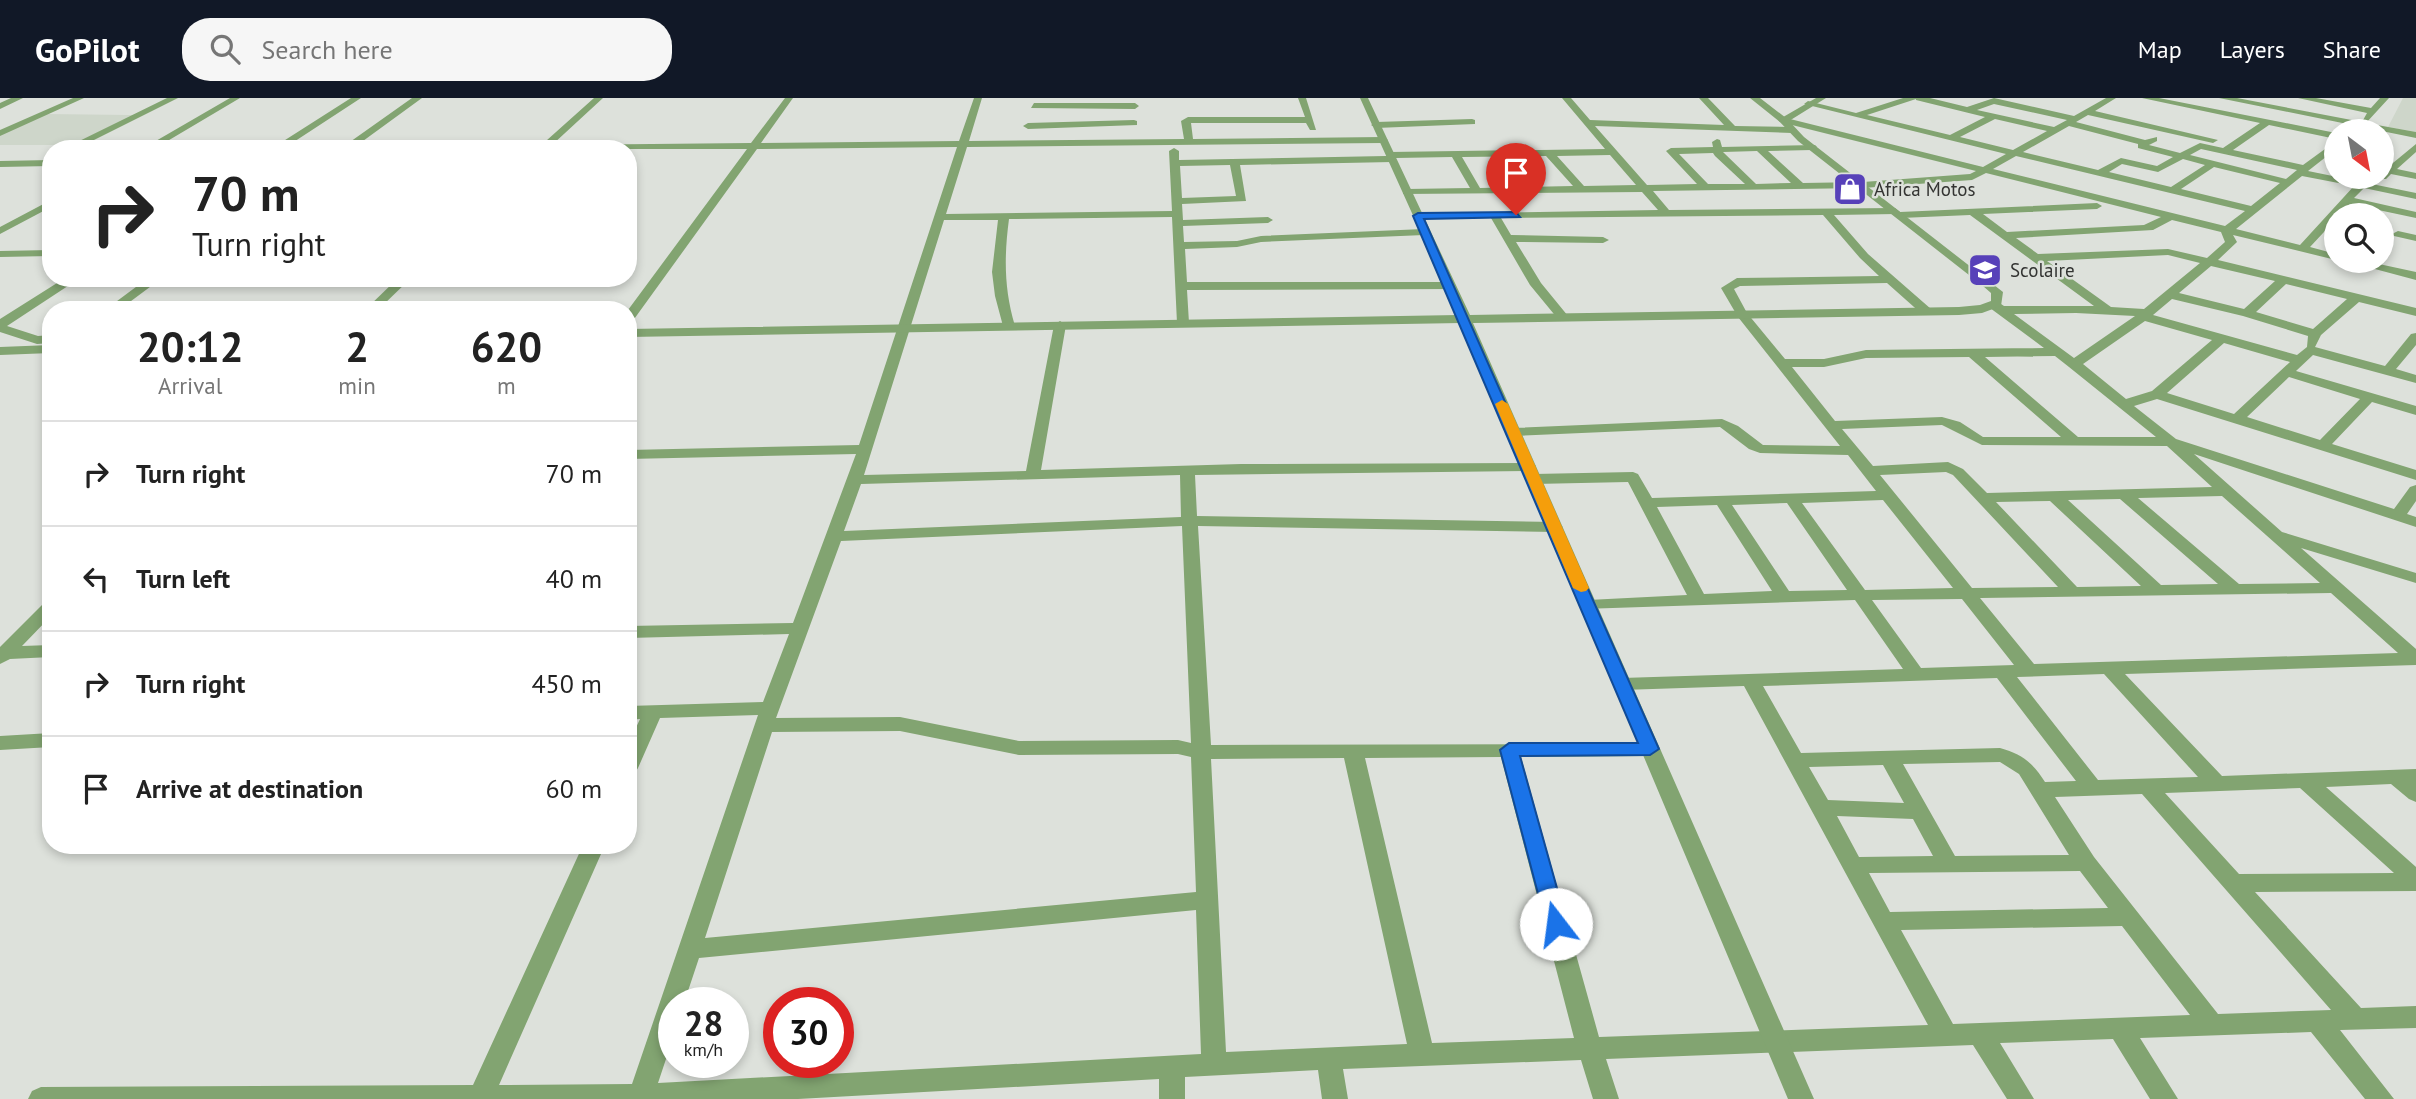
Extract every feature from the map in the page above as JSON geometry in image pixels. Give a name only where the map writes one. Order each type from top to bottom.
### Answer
[{"type":"street","points":[[0,106],[19,98]]},
{"type":"street","points":[[0,133],[80,98]]},
{"type":"street","points":[[87,140],[174,98]]},
{"type":"street","points":[[163,140],[236,98]]},
{"type":"street","points":[[290,140],[357,98]]},
{"type":"street","points":[[358,140],[418,98]]},
{"type":"street","points":[[551,140],[599,98]]},
{"type":"street","points":[[637,307],[789,98]]},
{"type":"street","points":[[641,1097],[768,716],[855,480],[978,98]]},
{"type":"street","points":[[1302,98],[1317,139]]},
{"type":"street","points":[[1364,98],[1465,318],[1801,1099]]},
{"type":"street","points":[[1566,98],[1667,213]]},
{"type":"street","points":[[1703,98],[1734,130]]},
{"type":"street","points":[[1754,98],[1812,147],[1997,292],[1997,308]]},
{"type":"street","points":[[1783,120],[1822,98]]},
{"type":"street","points":[[1816,128],[1912,98]]},
{"type":"street","points":[[1919,98],[2054,130]]},
{"type":"street","points":[[1407,192],[1579,187],[1863,185],[1956,181],[1972,177],[2012,152],[2112,98]]},
{"type":"street","points":[[2146,98],[2324,134]]},
{"type":"street","points":[[2223,98],[2324,121]]},
{"type":"street","points":[[2306,98],[2373,111]]},
{"type":"street","points":[[2365,119],[2385,98]]},
{"type":"street","points":[[1967,110],[1994,101],[2146,143]]},
{"type":"street","points":[[1022,143],[1036,102],[1135,102],[1130,142]]},
{"type":"street","points":[[1808,104],[2251,209]]},
{"type":"street","points":[[2087,112],[2169,130],[2324,176]]},
{"type":"street","points":[[1951,138],[1994,116]]},
{"type":"street","points":[[1189,141],[1188,120],[1310,120]]},
{"type":"street","points":[[1783,120],[1979,171],[2324,254]]},
{"type":"street","points":[[2100,131],[2122,120]]},
{"type":"street","points":[[1376,125],[1472,122]]},
{"type":"street","points":[[2100,173],[2121,161],[2158,169],[2200,146],[2229,148],[2268,122]]},
{"type":"street","points":[[1588,123],[1670,123],[1706,129],[1792,130]]},
{"type":"street","points":[[1028,126],[1134,124]]},
{"type":"street","points":[[1706,129],[1718,143],[1716,149]]},
{"type":"street","points":[[2169,130],[2141,146],[2286,182]]},
{"type":"street","points":[[2394,132],[2416,135]]},
{"type":"street","points":[[1299,139],[1303,161]]},
{"type":"street","points":[[637,147],[1383,140]]},
{"type":"street","points":[[1173,141],[1183,323]]},
{"type":"street","points":[[1705,187],[1671,151],[1812,147]]},
{"type":"street","points":[[1759,148],[1800,186]]},
{"type":"street","points":[[1716,149],[1753,186]]},
{"type":"street","points":[[2394,166],[2415,149]]},
{"type":"street","points":[[1174,163],[1303,161],[1455,153],[1612,152]]},
{"type":"street","points":[[1455,153],[1476,190]]},
{"type":"street","points":[[1549,153],[1579,187]]},
{"type":"street","points":[[2226,232],[2251,209],[2324,153]]},
{"type":"street","points":[[2401,160],[2416,163]]},
{"type":"street","points":[[0,164],[42,162]]},
{"type":"street","points":[[1176,201],[1242,199],[1235,163]]},
{"type":"street","points":[[2174,190],[2211,165]]},
{"type":"street","points":[[2394,175],[2416,176]]},
{"type":"street","points":[[2302,249],[2347,200],[2362,189]]},
{"type":"street","points":[[2380,189],[2416,197]]},
{"type":"street","points":[[1521,190],[1539,215]]},
{"type":"street","points":[[2347,200],[2416,215]]},
{"type":"street","points":[[1418,216],[1973,212],[2117,205]]},
{"type":"street","points":[[0,231],[42,208]]},
{"type":"street","points":[[1825,211],[1889,279],[1927,312]]},
{"type":"street","points":[[1973,212],[2107,310]]},
{"type":"street","points":[[1494,215],[1536,285],[1562,316]]},
{"type":"street","points":[[1004,216],[996,269],[998,292],[1009,326]]},
{"type":"street","points":[[939,217],[1268,220]]},
{"type":"street","points":[[2006,235],[2153,227],[2168,217]]},
{"type":"street","points":[[1178,246],[1241,244],[1261,239],[1424,232]]},
{"type":"street","points":[[2074,364],[2104,347],[2211,260],[2231,242],[2226,232]]},
{"type":"street","points":[[2398,234],[2416,238]]},
{"type":"street","points":[[1507,238],[1603,240]]},
{"type":"street","points":[[2037,258],[2162,251],[2211,260],[2416,312]]},
{"type":"street","points":[[0,254],[42,253]]},
{"type":"street","points":[[2394,271],[2416,276]]},
{"type":"street","points":[[1889,279],[1732,283],[1727,288],[1742,314],[2029,671]]},
{"type":"street","points":[[2247,313],[2286,279]]},
{"type":"street","points":[[1180,286],[1450,286]]},
{"type":"street","points":[[0,327],[60,287]]},
{"type":"street","points":[[124,301],[143,287]]},
{"type":"street","points":[[381,301],[395,287]]},
{"type":"street","points":[[2169,295],[2247,313],[2315,334]]},
{"type":"street","points":[[2237,419],[2304,355],[2315,334],[2357,297]]},
{"type":"street","points":[[1997,308],[2074,364],[2171,442],[2415,659]]},
{"type":"street","points":[[637,333],[1927,312],[1997,308],[2107,310],[2145,314],[2222,338],[2416,379]]},
{"type":"street","points":[[1033,474],[1060,325]]},
{"type":"street","points":[[0,327],[42,340]]},
{"type":"street","points":[[2388,371],[2416,337]]},
{"type":"street","points":[[2125,404],[2157,394],[2222,338]]},
{"type":"street","points":[[0,351],[42,349]]},
{"type":"street","points":[[1784,363],[1824,363],[1866,354],[2057,352]]},
{"type":"street","points":[[1974,354],[2075,442]]},
{"type":"street","points":[[2286,372],[2416,411]]},
{"type":"street","points":[[2157,394],[2416,475]]},
{"type":"street","points":[[2323,445],[2369,397]]},
{"type":"street","points":[[1833,425],[1942,421],[1959,424],[1975,439],[1982,441],[2171,442],[2416,522]]},
{"type":"street","points":[[1514,432],[1722,423],[1734,428],[1751,445],[1760,449],[1853,451]]},
{"type":"street","points":[[637,455],[865,449]]},
{"type":"street","points":[[1870,471],[1948,467],[1958,472],[2073,592]]},
{"type":"street","points":[[1187,471],[1214,1064]]},
{"type":"street","points":[[855,480],[1187,471],[1531,472],[1633,477],[1698,599]]},
{"type":"street","points":[[2397,516],[2416,490]]},
{"type":"street","points":[[1983,498],[2227,491]]},
{"type":"street","points":[[1649,503],[1889,495]]},
{"type":"street","points":[[2124,495],[2235,590]]},
{"type":"street","points":[[1791,498],[1916,674]]},
{"type":"street","points":[[2056,498],[2157,591]]},
{"type":"street","points":[[1721,500],[1784,596]]},
{"type":"street","points":[[834,536],[1190,521],[1555,527]]},
{"type":"street","points":[[2274,535],[2416,578]]},
{"type":"street","points":[[1588,605],[1784,596],[2333,588]]},
{"type":"street","points":[[3,656],[42,616]]},
{"type":"street","points":[[637,632],[800,628]]},
{"type":"street","points":[[3,656],[42,652]]},
{"type":"street","points":[[1622,684],[2415,659]]},
{"type":"street","points":[[2109,668],[2217,784]]},
{"type":"street","points":[[2003,672],[2092,788]]},
{"type":"street","points":[[1750,680],[1946,1034]]},
{"type":"street","points":[[637,748],[653,712]]},
{"type":"street","points":[[637,713],[768,716],[885,723],[1019,748],[1178,747],[1201,752],[1650,749]]},
{"type":"street","points":[[0,743],[42,741]]},
{"type":"street","points":[[1509,750],[1606,1099]]},
{"type":"street","points":[[1353,751],[1422,1056]]},
{"type":"street","points":[[1796,760],[2000,755],[2019,762],[2086,863],[2211,1023]]},
{"type":"street","points":[[1889,758],[1950,864]]},
{"type":"street","points":[[2040,790],[2406,776],[2416,794]]},
{"type":"street","points":[[2306,781],[2416,881]]},
{"type":"street","points":[[2148,787],[2354,1018]]},
{"type":"street","points":[[1822,807],[1919,811]]},
{"type":"street","points":[[481,1096],[590,854]]},
{"type":"street","points":[[1854,865],[2086,863]]},
{"type":"street","points":[[2233,883],[2416,881]]},
{"type":"street","points":[[690,949],[1207,901]]},
{"type":"street","points":[[1885,921],[2130,917]]},
{"type":"street","points":[[41,1099],[641,1097],[821,1092],[1172,1066],[1329,1058],[2316,1018],[2416,1017]]},
{"type":"street","points":[[2316,1018],[2381,1099]]},
{"type":"street","points":[[2119,1027],[2165,1099]]},
{"type":"street","points":[[1980,1033],[2021,1099]]},
{"type":"street","points":[[1329,1058],[1335,1099]]},
{"type":"street","points":[[1172,1066],[1172,1099]]},
{"type":"shaded area","points":[[2403,98],[2416,98],[2416,132],[2394,128],[2392,119]]},
{"type":"shaded area","points":[[46,114],[135,115],[82,140],[42,140],[42,145],[0,145],[0,135]]},
{"type":"slow traffic","points":[[1502,404],[1581,588]]},
{"type":"place","name":"Africa Motos","points":[[1850,189]]},
{"type":"place","name":"Scolaire","points":[[1985,270]]},
{"type":"route","points":[[1516,215],[1418,216],[1465,318],[1650,749],[1509,750],[1556,924]]}]
